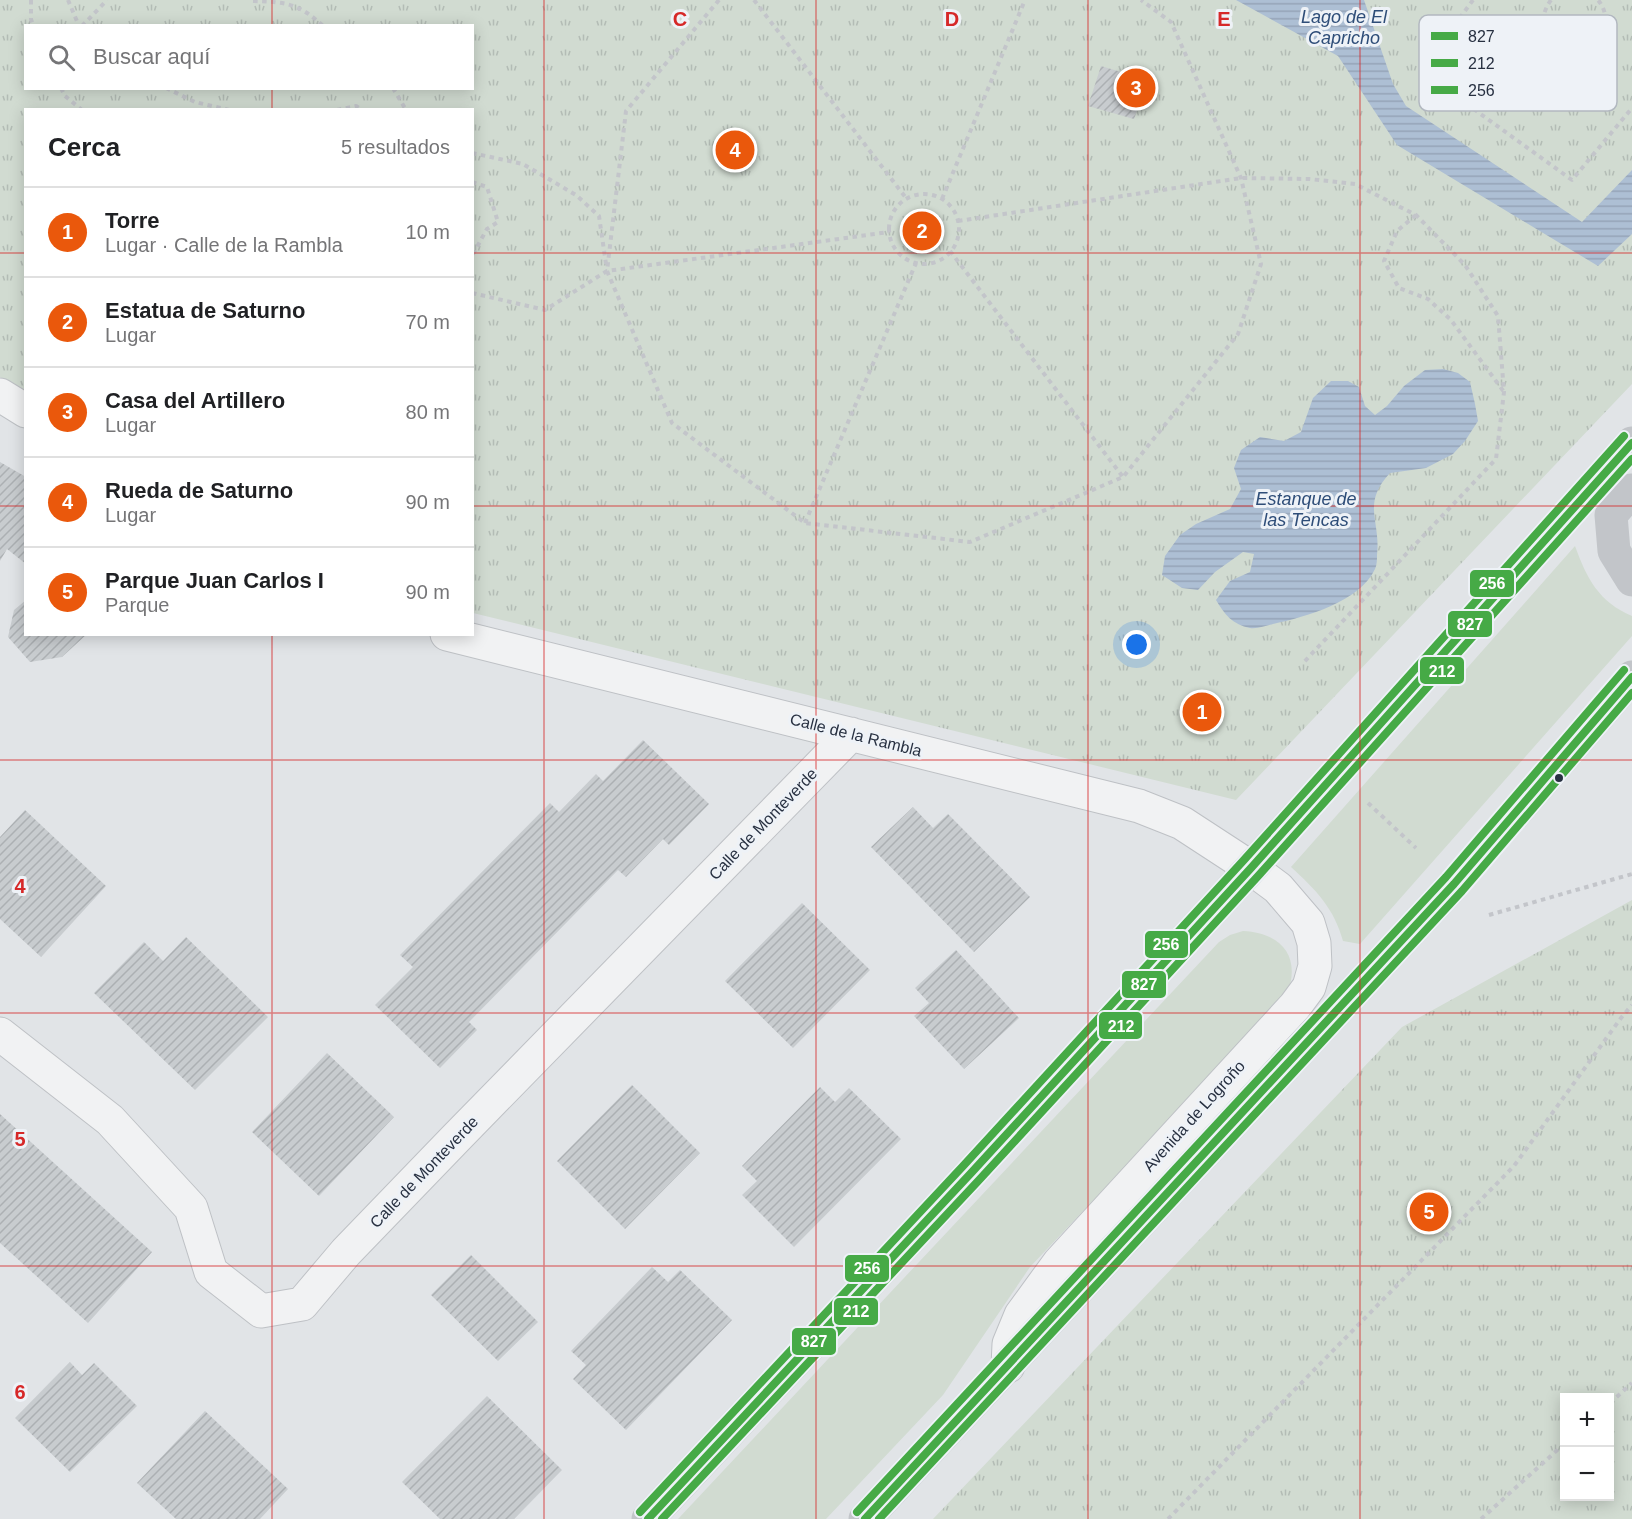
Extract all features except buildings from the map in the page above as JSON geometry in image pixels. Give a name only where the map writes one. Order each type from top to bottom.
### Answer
[{"type":"main road","points":[[648,1519],[972,1172],[1251,868],[1632,443]]},
{"type":"main road","points":[[1632,490],[1611,515],[1614,551],[1632,580]]},
{"type":"main road","name":"Avenida de Logroño","points":[[865,1519],[1454,884],[1632,676]]},
{"type":"street","points":[[0,395],[24,410]]},
{"type":"street","name":"Calle de la Rambla","points":[[455,636],[1138,806],[1182,823],[1251,868]]},
{"type":"street","name":"Calle de Monteverde","points":[[0,1034],[111,1120],[191,1208],[211,1272],[261,1311],[302,1304],[346,1252],[432,1162],[851,734]]},
{"type":"street","name":"Avenida de Logroño","points":[[1008,1366],[1009,1344],[1021,1315],[1059,1263],[1295,1006],[1309,987],[1315,966],[1314,943],[1308,923],[1278,888],[1251,868]]},
{"type":"path","points":[[31,0],[32,24]]},
{"type":"path","points":[[68,0],[79,24]]},
{"type":"path","points":[[82,24],[107,0]]},
{"type":"path","points":[[607,271],[626,111],[719,0]]},
{"type":"path","points":[[754,0],[906,198]]},
{"type":"path","points":[[942,199],[1025,0]]},
{"type":"path","points":[[474,153],[523,164],[576,195],[598,216],[607,271],[672,423],[805,523],[970,542],[1123,477],[1238,334],[1261,264],[1241,178],[1172,22],[1141,0]]},
{"type":"path","points":[[1462,15],[1473,0]]},
{"type":"path","points":[[1545,15],[1551,0]]},
{"type":"path","points":[[1600,2],[1608,0]]},
{"type":"path","points":[[253,1],[280,2],[300,8],[321,24]]},
{"type":"path","points":[[62,90],[65,96],[80,108]]},
{"type":"path","points":[[170,90],[195,102],[220,108]]},
{"type":"path","points":[[394,90],[405,108]]},
{"type":"path","points":[[1476,111],[1572,180],[1632,108]]},
{"type":"path","points":[[958,220],[1241,178],[1309,179],[1355,184],[1416,215],[1465,265],[1498,316],[1504,392],[1496,459],[1304,662]]},
{"type":"path","points":[[474,183],[487,187],[498,222],[487,229],[474,252]]},
{"type":"path","points":[[924,194],[933,195],[942,199],[955,212],[958,232],[950,251],[943,257],[935,261],[916,263],[906,259],[891,242],[889,222],[893,212],[906,198],[924,194]]},
{"type":"path","points":[[1416,215],[1397,231],[1384,261],[1399,288],[1428,299],[1451,320],[1504,392]]},
{"type":"path","points":[[474,293],[545,310],[607,271],[889,232]]},
{"type":"path","points":[[950,251],[1123,477]]},
{"type":"path","points":[[805,523],[916,263]]},
{"type":"path","points":[[1368,803],[1416,848]]},
{"type":"path","points":[[1489,915],[1632,874]]},
{"type":"path","points":[[1168,1519],[1514,1166],[1632,1005]]},
{"type":"path","points":[[1614,1399],[1632,1383]]},
{"type":"path","points":[[1481,1519],[1561,1447]]},
{"type":"green space","points":[[0,0],[1632,0],[1632,384],[1236,800],[474,613],[474,108],[24,108],[24,392],[0,377]]},
{"type":"green space","points":[[1575,546],[1584,569],[1596,588],[1611,604],[1632,616],[1632,636],[1360,944],[1343,941],[1335,919],[1323,900],[1291,867]]},
{"type":"green space","points":[[1632,900],[1632,1519],[933,1519],[1402,1027]]},
{"type":"green space","points":[[1243,931],[1269,937],[1286,950],[1292,971],[1286,997],[1030,1267],[943,1395],[826,1519],[678,1519],[1219,942]]},
{"type":"water","name":"Lago de El Capricho","points":[[1236,0],[1364,0],[1393,84],[1406,106],[1582,222],[1632,170],[1632,234],[1598,266],[1397,145],[1338,56]]},
{"type":"water","name":"Estanque de las Tencas","points":[[1443,369],[1458,373],[1470,382],[1478,421],[1453,454],[1426,468],[1390,473],[1381,484],[1374,503],[1378,543],[1376,566],[1368,581],[1357,591],[1315,612],[1250,628],[1230,618],[1216,600],[1230,581],[1250,572],[1254,554],[1243,552],[1215,572],[1198,590],[1182,588],[1162,575],[1165,556],[1180,535],[1196,524],[1230,509],[1241,489],[1234,468],[1241,450],[1260,437],[1284,441],[1301,432],[1313,398],[1331,381],[1348,381],[1359,387],[1365,406],[1375,415],[1387,406],[1404,386],[1425,370]]},
{"type":"transit line","name":"256","points":[[640,1512],[964,1165],[1243,861],[1624,436]]},
{"type":"transit line","name":"827","points":[[648,1519],[972,1172],[1251,868],[1632,443]]},
{"type":"transit line","name":"212","points":[[662,1519],[980,1179],[1259,875],[1632,459]]},
{"type":"transit line","name":"256","points":[[857,1512],[1446,877],[1624,670]]},
{"type":"transit line","name":"827","points":[[865,1519],[1454,884],[1632,677]]},
{"type":"transit line","name":"212","points":[[879,1519],[1462,891],[1632,693]]},
{"type":"place","name":"Casa del Artillero","points":[[1136,88]]},
{"type":"place","name":"Rueda de Saturno","points":[[735,150]]},
{"type":"place","name":"Estatua de Saturno","points":[[922,231]]},
{"type":"place","name":"Torre","points":[[1202,712]]},
{"type":"place","name":"Parque Juan Carlos I","points":[[1429,1212]]}]
